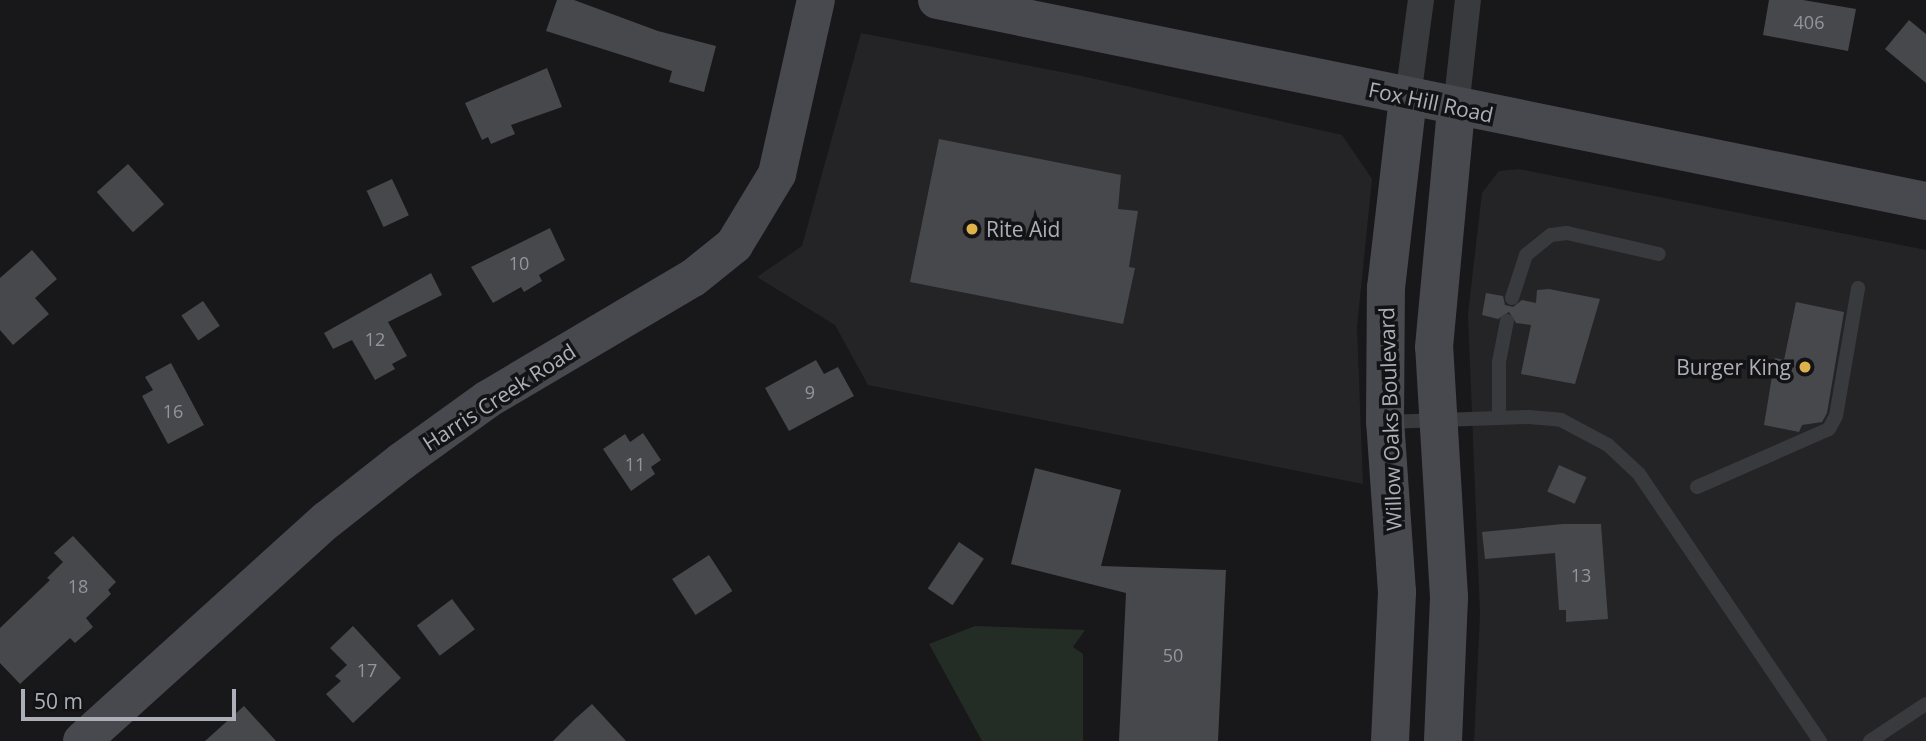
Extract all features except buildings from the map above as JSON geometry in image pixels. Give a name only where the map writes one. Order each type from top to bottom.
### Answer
[{"type":"street","name":"Harris Creek Road","points":[[82,741],[327,520],[402,461],[488,399],[693,278],[734,245],[777,174],[816,0]]},
{"type":"street","name":"Fox Hill Road","points":[[937,0],[1456,108],[1926,201]]},
{"type":"street","points":[[1408,97],[1421,0]]},
{"type":"street","points":[[1443,741],[1449,597],[1434,347],[1468,0]]},
{"type":"street","name":"Willow Oaks Boulevard","points":[[1390,741],[1397,592],[1385,422],[1386,288],[1408,97]]},
{"type":"lane","points":[[1512,298],[1526,255],[1552,235],[1567,233],[1659,254]]},
{"type":"lane","points":[[1697,487],[1829,429],[1836,416],[1858,288]]},
{"type":"lane","points":[[1499,418],[1499,362],[1507,321]]},
{"type":"lane","points":[[1385,422],[1499,418],[1561,420],[1586,430],[1625,458],[1820,741]]},
{"type":"lane","points":[[1870,741],[1926,704]]},
{"type":"shaded area","points":[[861,33],[1082,76],[1342,135],[1372,179],[1357,327],[1363,484],[868,385],[835,325],[757,277],[802,246]]},
{"type":"shaded area","points":[[1519,169],[1926,250],[1926,741],[1474,741],[1480,614],[1468,314],[1482,193],[1499,171]]},
{"type":"shaded area","points":[[975,626],[1085,630],[1073,647],[1083,654],[1083,741],[982,741],[929,644]]},
{"type":"place","name":"Rite Aid","points":[[972,229]]},
{"type":"place","name":"Burger King","points":[[1805,367]]}]
